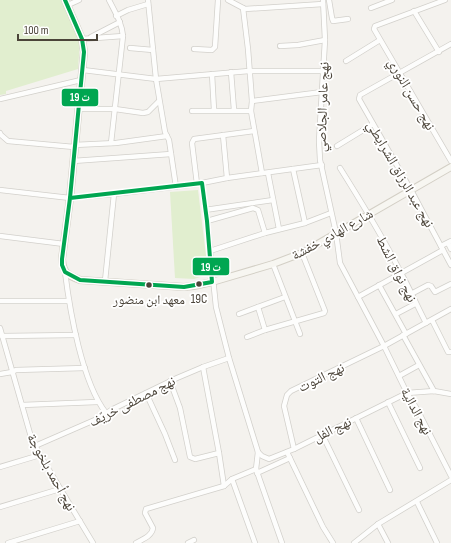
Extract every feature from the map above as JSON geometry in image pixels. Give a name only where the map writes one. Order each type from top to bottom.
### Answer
[{"type":"street","points":[[79,0],[66,3],[86,38],[70,198],[62,259],[76,335],[85,368],[98,402],[106,413]]},
{"type":"street","points":[[109,0],[120,22],[123,36],[111,143]]},
{"type":"street","points":[[194,49],[212,50],[215,47],[218,0]]},
{"type":"street","points":[[228,0],[243,8],[323,2]]},
{"type":"street","points":[[330,0],[332,18],[334,21],[348,19]]},
{"type":"street","points":[[371,8],[392,0]]},
{"type":"street","points":[[439,52],[414,11],[445,0]]},
{"type":"street","points":[[116,16],[148,2],[159,101],[165,132],[168,136],[176,187]]},
{"type":"street","name":"نهج عامر الجلاصي","points":[[323,2],[325,40],[319,141],[320,160],[336,233],[341,266],[384,346]]},
{"type":"street","points":[[243,8],[252,101],[251,110],[262,173]]},
{"type":"street","name":"نهج حسن النوري","points":[[414,11],[374,27],[380,40],[451,161]]},
{"type":"street","points":[[86,38],[120,22]]},
{"type":"street","points":[[86,38],[123,36]]},
{"type":"street","points":[[280,46],[298,45],[325,40]]},
{"type":"street","points":[[346,61],[380,40]]},
{"type":"street","points":[[400,73],[451,44]]},
{"type":"street","points":[[130,48],[153,50]]},
{"type":"street","points":[[83,70],[156,79],[249,71],[323,71]]},
{"type":"street","points":[[231,72],[234,110]]},
{"type":"street","name":"نهج عبد الرزاق الشرايطي","points":[[400,73],[360,95],[359,99],[411,190],[451,266]]},
{"type":"street","points":[[212,74],[214,110]]},
{"type":"street","points":[[0,99],[81,80]]},
{"type":"street","points":[[252,101],[322,92]]},
{"type":"street","points":[[78,109],[115,109],[145,113],[159,101]]},
{"type":"street","points":[[192,111],[251,110]]},
{"type":"street","points":[[337,146],[373,124]]},
{"type":"street","points":[[254,131],[198,138],[193,141],[199,184],[207,221],[212,282],[216,307],[229,358],[258,452],[256,471],[282,543]]},
{"type":"street","points":[[0,133],[8,141],[74,146],[168,136]]},
{"type":"street","points":[[223,135],[227,178]]},
{"type":"street","points":[[73,161],[171,154]]},
{"type":"street","points":[[0,190],[70,198],[199,184],[227,178],[322,165]]},
{"type":"street","name":"شارع الهادي خفشة","points":[[65,272],[71,277],[80,280],[184,287],[212,282],[273,264],[302,253],[451,167]]},
{"type":"street","points":[[293,168],[305,223]]},
{"type":"street","name":"نهج نواق الشط","points":[[340,168],[369,214],[402,274],[426,323]]},
{"type":"street","points":[[268,172],[279,229]]},
{"type":"street","points":[[105,281],[114,194]]},
{"type":"street","points":[[205,210],[273,200]]},
{"type":"street","points":[[207,221],[253,208],[258,210],[265,233]]},
{"type":"street","points":[[210,251],[265,233],[305,223],[331,213]]},
{"type":"street","points":[[0,236],[64,244]]},
{"type":"street","points":[[358,297],[402,274],[449,242],[451,249]]},
{"type":"street","points":[[247,337],[265,330],[324,313],[325,311],[302,253]]},
{"type":"street","points":[[273,264],[300,334]]},
{"type":"street","points":[[411,294],[428,285],[431,286],[435,292],[451,284]]},
{"type":"street","points":[[380,285],[396,314],[419,365],[434,391]]},
{"type":"street","points":[[238,314],[285,297]]},
{"type":"street","points":[[0,301],[69,301]]},
{"type":"street","points":[[396,314],[416,304]]},
{"type":"street","points":[[258,307],[265,330]]},
{"type":"street","points":[[384,346],[451,309]]},
{"type":"street","points":[[432,320],[448,352],[450,352]]},
{"type":"street","name":"نهج أحمد بلخوجة","points":[[0,328],[35,446],[93,543]]},
{"type":"street","points":[[2,336],[76,335]]},
{"type":"street","name":"نهج الدالية","points":[[384,346],[451,476]]},
{"type":"street","name":"نهج التوت","points":[[294,449],[284,406],[286,395],[291,391],[384,346]]},
{"type":"street","name":"نهج مصطفى خريّف","points":[[35,446],[97,419],[170,381],[203,366],[229,358]]},
{"type":"street","points":[[399,376],[419,365]]},
{"type":"street","points":[[203,366],[224,486]]},
{"type":"street","points":[[0,374],[16,370],[85,368]]},
{"type":"street","points":[[170,381],[180,408],[190,457],[194,459],[219,453]]},
{"type":"street","points":[[407,393],[434,391],[451,394]]},
{"type":"street","points":[[146,393],[175,460]]},
{"type":"street","name":"نهج الفل","points":[[258,452],[262,456],[269,459],[287,452],[407,393]]},
{"type":"street","points":[[22,405],[98,402]]},
{"type":"street","points":[[388,402],[420,468]]},
{"type":"street","points":[[356,418],[390,490]]},
{"type":"street","points":[[322,434],[358,510]]},
{"type":"street","points":[[287,452],[323,526],[333,543]]},
{"type":"street","points":[[0,460],[1,467],[40,455]]},
{"type":"street","points":[[136,543],[151,534],[153,530],[144,513],[146,509],[224,486],[232,479],[290,458]]},
{"type":"street","points":[[232,479],[255,543]]},
{"type":"street","points":[[354,543],[378,524],[417,502],[444,483],[451,480]]},
{"type":"street","points":[[0,507],[60,489]]},
{"type":"street","points":[[417,502],[437,543]]},
{"type":"street","points":[[8,543],[16,542],[80,521]]},
{"type":"street","points":[[378,524],[388,543]]},
{"type":"street","points":[[188,543],[194,540]]},
{"type":"green space","points":[[0,0],[62,0],[80,41],[78,69],[6,91],[6,94],[0,95]]},
{"type":"green space","points":[[198,190],[208,272],[206,275],[194,279],[175,278],[170,192]]},
{"type":"transit line","points":[[65,0],[82,39],[84,52],[70,198]]},
{"type":"transit line","points":[[202,183],[212,282],[184,287],[80,280],[65,272],[62,265],[62,259],[70,198],[202,183]]},
{"type":"place","name":"19C","points":[[199,284]]},
{"type":"place","name":"معهد ابن منضور","points":[[149,285]]}]
